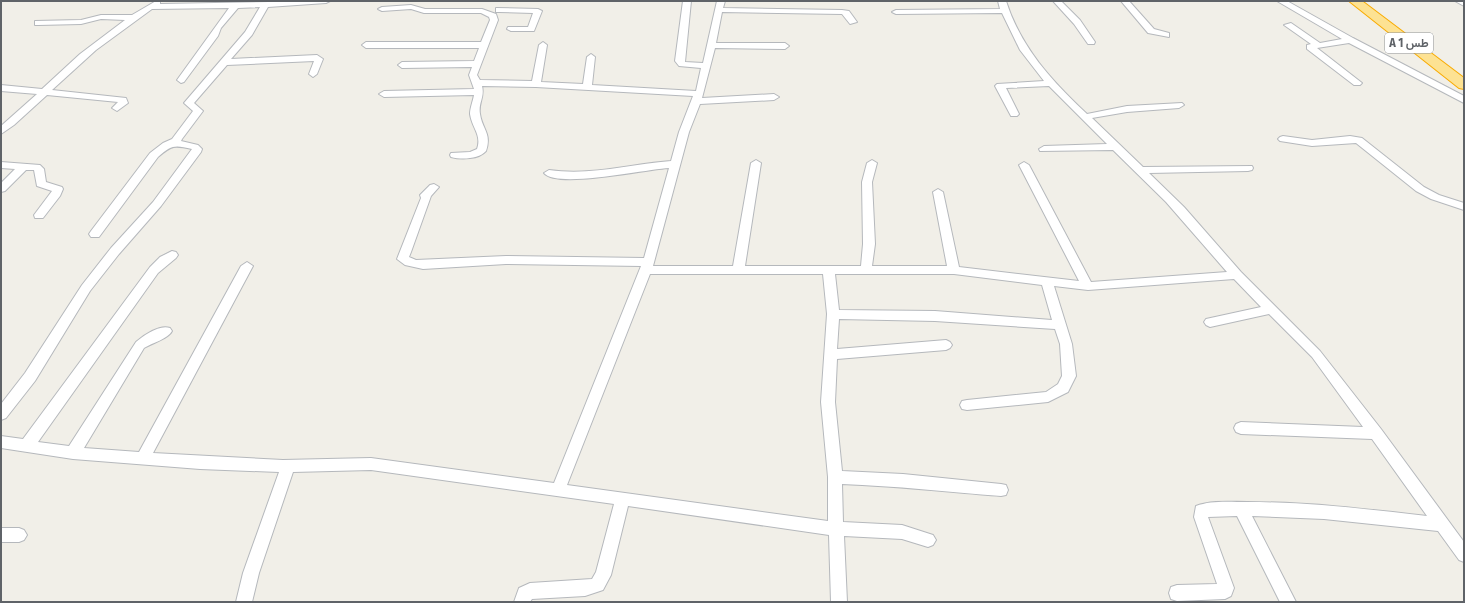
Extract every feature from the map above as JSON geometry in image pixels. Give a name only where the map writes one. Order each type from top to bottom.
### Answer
[{"type":"highway","name":"A 1 طس","points":[[1355,1],[1464,85]]},
{"type":"highway","points":[[1370,1],[1464,73]]},
{"type":"highway","points":[[1414,47],[1428,46]]},
{"type":"street","points":[[1,131],[46,92],[90,50],[160,1]]},
{"type":"street","points":[[151,7],[265,5],[326,1]]},
{"type":"street","points":[[456,155],[474,155],[483,148],[484,137],[475,112],[479,87],[473,78],[483,45],[502,1]]},
{"type":"street","points":[[687,1],[679,61],[682,64],[706,66]]},
{"type":"street","points":[[1057,1],[1077,22],[1091,42]]},
{"type":"street","points":[[1125,1],[1151,31],[1166,35]]},
{"type":"street","points":[[1281,1],[1350,40],[1464,100]]},
{"type":"street","points":[[1460,1],[1464,4]]},
{"type":"street","points":[[95,234],[154,155],[166,145],[176,141],[198,112],[189,105],[189,102],[249,33],[265,5]]},
{"type":"street","points":[[558,490],[647,266],[684,132],[697,97],[706,66],[720,5],[842,12],[846,13],[853,22]]},
{"type":"street","points":[[181,80],[198,59],[215,34],[217,28],[235,6]]},
{"type":"street","points":[[896,12],[1003,6],[1020,43],[1051,83],[1084,117],[1161,190],[1237,275],[1316,354],[1376,433],[1464,555]]},
{"type":"street","points":[[382,9],[412,8],[424,11],[482,11],[493,16],[494,20]]},
{"type":"street","points":[[498,10],[538,11],[531,29],[511,29]]},
{"type":"street","points":[[38,23],[81,22],[101,17],[134,18]]},
{"type":"street","points":[[1288,25],[1318,45]]},
{"type":"street","points":[[1350,40],[1310,47],[1357,83]]},
{"type":"street","points":[[366,46],[483,45]]},
{"type":"street","points":[[536,84],[543,45]]},
{"type":"street","points":[[711,45],[785,46]]},
{"type":"street","points":[[586,87],[592,57]]},
{"type":"street","points":[[225,62],[317,58],[319,59],[313,74]]},
{"type":"street","points":[[402,65],[477,64]]},
{"type":"street","points":[[1014,114],[1000,86],[1051,83]]},
{"type":"street","points":[[384,94],[536,84],[697,97],[774,97]]},
{"type":"street","points":[[1,88],[123,100],[123,103],[117,108]]},
{"type":"street","points":[[1084,117],[1127,109],[1179,105]]},
{"type":"street","points":[[1283,139],[1312,143],[1350,139],[1359,140],[1420,189],[1435,197],[1464,207]]},
{"type":"street","points":[[1,414],[30,377],[86,288],[115,251],[157,204],[197,150],[195,147],[178,144],[176,141]]},
{"type":"street","points":[[1044,149],[1115,147]]},
{"type":"street","points":[[738,271],[756,163]]},
{"type":"street","points":[[866,271],[868,244],[867,182],[872,163]]},
{"type":"street","points":[[549,173],[589,177],[654,165],[676,164]]},
{"type":"street","points":[[1,165],[24,166],[39,169],[41,184],[58,189],[56,194],[39,215]]},
{"type":"street","points":[[1024,165],[1088,286]]},
{"type":"street","points":[[1,189],[24,166]]},
{"type":"street","points":[[1139,170],[1248,168]]},
{"type":"street","points":[[434,187],[425,195],[426,198],[405,252],[403,259],[409,263],[420,265],[533,260],[738,271],[954,270],[1088,286],[1237,275]]},
{"type":"street","points":[[938,192],[954,270]]},
{"type":"street","points":[[26,447],[154,270],[164,260],[172,255]]},
{"type":"street","points":[[144,458],[247,266]]},
{"type":"street","points":[[829,271],[834,314],[830,355],[828,402],[835,477],[839,602]]},
{"type":"street","points":[[967,405],[1048,397],[1063,388],[1070,376],[1066,344],[1046,280]]},
{"type":"street","points":[[1210,322],[1271,309]]},
{"type":"street","points":[[834,314],[942,316],[1060,325]]},
{"type":"street","points":[[73,452],[140,345],[148,339],[166,331]]},
{"type":"street","points":[[830,355],[883,348],[946,345]]},
{"type":"street","points":[[1241,428],[1376,433]]},
{"type":"street","points":[[1,442],[26,447],[73,452],[200,463],[288,466],[371,464],[836,529],[902,532],[928,540]]},
{"type":"street","points":[[244,602],[251,573],[288,466]]},
{"type":"street","points":[[835,477],[903,480],[948,486],[1001,490]]},
{"type":"street","points":[[522,602],[525,594],[530,591],[585,588],[597,585],[603,575],[623,499]]},
{"type":"street","points":[[1177,593],[1225,591],[1226,588],[1200,517],[1201,511],[1204,510],[1261,507],[1341,512],[1443,525]]},
{"type":"street","points":[[1241,508],[1288,602]]},
{"type":"street","points":[[1,535],[19,535]]}]
